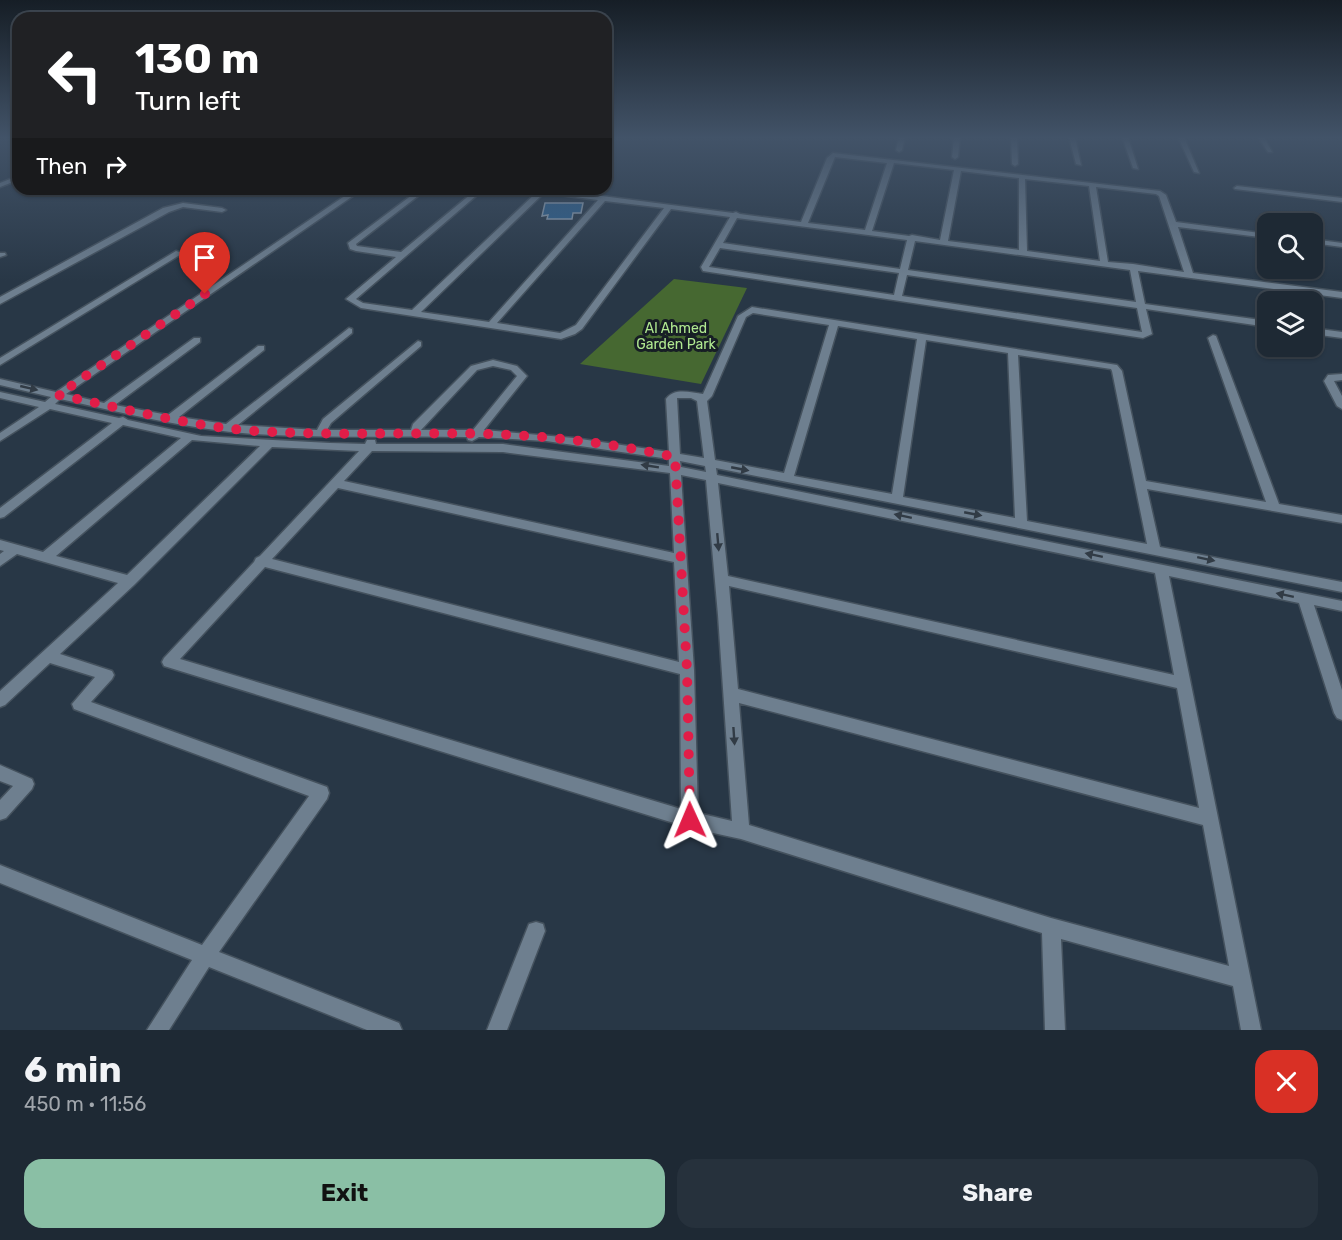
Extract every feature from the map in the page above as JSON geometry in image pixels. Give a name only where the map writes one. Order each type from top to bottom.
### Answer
[{"type":"street","points":[[804,223],[820,185]]},
{"type":"street","points":[[868,231],[883,185]]},
{"type":"street","points":[[944,241],[955,185]]},
{"type":"street","points":[[1022,185],[1023,252]]},
{"type":"street","points":[[1092,185],[1104,263]]},
{"type":"street","points":[[1101,185],[1158,192],[1162,195],[1189,274]]},
{"type":"street","points":[[1237,188],[1342,201]]},
{"type":"street","points":[[0,438],[47,406],[58,395],[351,195]]},
{"type":"street","points":[[402,255],[359,249],[353,247],[352,243],[416,195]]},
{"type":"street","points":[[474,195],[350,299],[361,305],[561,336],[572,332],[670,206]]},
{"type":"street","points":[[414,313],[538,195]]},
{"type":"street","points":[[580,195],[1342,295]]},
{"type":"street","points":[[490,326],[603,198]]},
{"type":"street","points":[[0,301],[166,210],[183,206],[222,210]]},
{"type":"street","points":[[736,214],[705,267],[706,269],[1143,335],[1147,334],[1133,266]]},
{"type":"street","points":[[1173,224],[1257,235]]},
{"type":"street","points":[[897,298],[912,237]]},
{"type":"street","points":[[1323,242],[1342,245]]},
{"type":"street","points":[[718,245],[1257,322]]},
{"type":"street","points":[[0,362],[179,253]]},
{"type":"street","points":[[702,400],[707,396],[745,312],[752,310],[1114,367],[1118,371],[1154,549]]},
{"type":"street","points":[[788,478],[834,323]]},
{"type":"street","points":[[228,428],[349,331]]},
{"type":"street","points":[[1323,332],[1342,335]]},
{"type":"street","points":[[897,499],[922,336]]},
{"type":"street","points":[[1213,338],[1274,507]]},
{"type":"street","points":[[108,405],[197,340]]},
{"type":"street","points":[[320,434],[327,421],[418,344]]},
{"type":"street","points":[[170,419],[261,348]]},
{"type":"street","points":[[1012,350],[1022,523]]},
{"type":"street","points":[[415,434],[417,426],[474,368],[493,363],[514,368],[522,376],[520,380],[474,434],[470,447]]},
{"type":"street","points":[[1342,377],[1331,377],[1329,381],[1342,406]]},
{"type":"street","points":[[0,381],[170,419],[228,428],[675,463]]},
{"type":"street","points":[[0,395],[189,437],[268,445],[371,441],[415,434],[474,434],[572,441],[1342,606]]},
{"type":"street","points":[[690,820],[687,670],[671,399],[674,396],[693,395],[702,400]]},
{"type":"street","points":[[702,400],[712,470],[741,831]]},
{"type":"street","points":[[0,514],[135,410]]},
{"type":"street","points":[[45,558],[189,437]]},
{"type":"street","points":[[371,441],[169,662],[690,820],[741,831],[1051,927],[1241,979]]},
{"type":"street","points":[[0,700],[129,582],[268,445]]},
{"type":"street","points":[[712,470],[788,478],[1342,587]]},
{"type":"street","points":[[334,483],[680,559]]},
{"type":"street","points":[[1141,484],[1342,519]]},
{"type":"street","points":[[0,545],[129,582]]},
{"type":"street","points":[[1134,545],[1138,564]]},
{"type":"street","points":[[0,561],[15,549]]},
{"type":"street","points":[[1175,553],[1179,572]]},
{"type":"street","points":[[260,561],[687,670]]},
{"type":"street","points":[[1161,569],[1251,1030]]},
{"type":"street","points":[[721,579],[1183,683]]},
{"type":"street","points":[[1305,599],[1342,712]]},
{"type":"street","points":[[48,656],[107,675],[79,704],[321,793],[205,956],[157,1030]]},
{"type":"street","points":[[731,694],[1210,819]]},
{"type":"street","points":[[0,773],[26,784],[0,812]]},
{"type":"street","points":[[0,874],[392,1030]]},
{"type":"street","points":[[1051,927],[1055,1030]]},
{"type":"street","points":[[497,1030],[536,931]]},
{"type":"green space","name":"Al Ahmed Garden Park","points":[[674,279],[747,288],[701,384],[580,364]]},
{"type":"building","points":[[545,203],[583,203],[581,213],[573,213],[572,219],[547,219],[548,215],[542,216]]},
{"type":"route","points":[[205,294],[58,395],[170,419],[228,428],[284,433],[492,434],[611,445],[675,457],[687,670],[690,820]]}]
